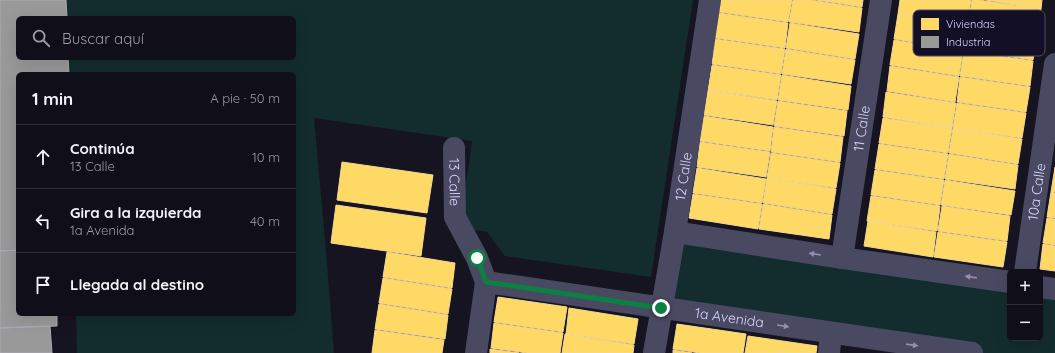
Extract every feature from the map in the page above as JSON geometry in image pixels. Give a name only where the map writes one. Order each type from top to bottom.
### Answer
[{"type":"street","name":"12 Calle","points":[[654,353],[676,232],[710,0]]},
{"type":"street","name":"11 Calle","points":[[842,258],[881,0]]},
{"type":"street","name":"10a Calle","points":[[1025,269],[1055,64]]},
{"type":"street","name":"13 Calle","points":[[454,148],[455,217],[477,258],[486,282],[476,353]]},
{"type":"street","points":[[676,232],[1007,282]]},
{"type":"street","name":"1a Avenida","points":[[486,282],[661,308],[830,343],[972,353]]},
{"type":"street","points":[[1043,287],[1055,289]]},
{"type":"green space","points":[[66,0],[693,0],[651,277],[505,256],[487,232],[460,227],[472,141],[314,118],[334,353],[77,353],[76,316],[296,316],[296,72],[69,72],[68,60],[296,60],[296,16],[67,16]]},
{"type":"green space","points":[[675,232],[1007,282],[1007,341],[1043,341],[1043,287],[1055,289],[1055,353],[972,353],[661,308]]},
{"type":"building: Viviendas","points":[[721,0],[792,0],[788,22],[719,12]]},
{"type":"building: Viviendas","points":[[793,0],[811,0],[862,8],[859,32],[789,22]]},
{"type":"building: Viviendas","points":[[817,0],[863,0],[862,7]]},
{"type":"building: Viviendas","points":[[900,0],[971,0],[969,10],[913,10],[913,16],[898,14]]},
{"type":"building: Viviendas","points":[[972,0],[1041,9],[1041,10],[970,10]]},
{"type":"building: Viviendas","points":[[986,0],[1042,0],[1041,9]]},
{"type":"building: Viviendas","points":[[719,13],[788,23],[785,48],[715,38]]},
{"type":"building: Viviendas","points":[[898,14],[913,16],[913,42],[894,39]]},
{"type":"building: Viviendas","points":[[790,23],[859,34],[855,59],[786,48]]},
{"type":"building: Viviendas","points":[[715,39],[785,49],[781,74],[712,64]]},
{"type":"building: Viviendas","points":[[894,40],[913,43],[913,56],[962,56],[959,76],[890,65]]},
{"type":"building: Viviendas","points":[[786,49],[855,60],[851,84],[782,74]]},
{"type":"building: Viviendas","points":[[963,56],[998,56],[1033,61],[1030,86],[960,76]]},
{"type":"building: Viviendas","points":[[1005,56],[1034,56],[1033,60]]},
{"type":"building: Viviendas","points":[[712,65],[781,75],[777,100],[708,90]]},
{"type":"building: Viviendas","points":[[890,66],[959,77],[955,102],[887,91]]},
{"type":"building: Viviendas","points":[[782,75],[851,86],[848,110],[778,100]]},
{"type":"building: Viviendas","points":[[960,77],[1030,87],[1026,112],[957,102]]},
{"type":"building: Viviendas","points":[[708,90],[777,101],[773,125],[704,115]]},
{"type":"building: Viviendas","points":[[886,92],[956,103],[952,128],[883,117]]},
{"type":"building: Viviendas","points":[[778,101],[847,111],[844,136],[774,126]]},
{"type":"building: Viviendas","points":[[957,103],[1026,113],[1022,138],[953,128]]},
{"type":"building: Viviendas","points":[[704,116],[773,127],[770,151],[700,141]]},
{"type":"building: Viviendas","points":[[883,118],[952,128],[948,153],[879,143]]},
{"type":"building: Viviendas","points":[[774,127],[843,137],[840,162],[771,152]]},
{"type":"building: Viviendas","points":[[953,128],[1022,139],[1018,164],[949,153]]},
{"type":"building: Viviendas","points":[[700,142],[770,152],[766,177],[697,167]]},
{"type":"building: Viviendas","points":[[879,144],[948,154],[944,179],[875,169]]},
{"type":"building: Viviendas","points":[[771,153],[840,163],[836,188],[767,178]]},
{"type":"building: Viviendas","points":[[949,154],[1018,165],[1015,189],[945,179]]},
{"type":"building: Viviendas","points":[[342,162],[433,175],[427,213],[337,200]]},
{"type":"building: Viviendas","points":[[1055,167],[1055,192],[1051,192]]},
{"type":"building: Viviendas","points":[[697,168],[766,179],[762,203],[693,193]]},
{"type":"building: Viviendas","points":[[875,170],[944,180],[940,205],[871,195]]},
{"type":"building: Viviendas","points":[[767,178],[836,189],[832,214],[763,203]]},
{"type":"building: Viviendas","points":[[945,180],[1015,191],[1011,215],[941,205]]},
{"type":"building: Viviendas","points":[[1051,192],[1055,193],[1055,218],[1047,217]]},
{"type":"building: Viviendas","points":[[693,194],[762,204],[758,229],[689,218]]},
{"type":"building: Viviendas","points":[[871,196],[940,206],[937,231],[867,221]]},
{"type":"building: Viviendas","points":[[763,204],[832,215],[829,239],[759,229]]},
{"type":"building: Viviendas","points":[[336,205],[426,218],[421,256],[331,243]]},
{"type":"building: Viviendas","points":[[942,206],[1010,216],[1007,241],[938,231]]},
{"type":"building: Viviendas","points":[[1047,218],[1055,219],[1055,245],[1043,243]]},
{"type":"building: Viviendas","points":[[868,221],[936,232],[933,257],[864,246]]},
{"type":"building: Viviendas","points":[[938,232],[1007,242],[1003,267],[934,257]]},
{"type":"building: Viviendas","points":[[1043,244],[1055,246],[1055,271],[1040,269]]},
{"type":"building: Viviendas","points":[[387,252],[455,263],[452,288],[383,277]]},
{"type":"building: Viviendas","points":[[383,278],[452,289],[448,314],[379,303]]},
{"type":"building: Viviendas","points":[[498,297],[567,307],[563,332],[494,322]]},
{"type":"building: Viviendas","points":[[379,304],[448,315],[445,339],[375,329]]},
{"type":"building: Viviendas","points":[[569,308],[638,319],[634,344],[566,334]]},
{"type":"building: Viviendas","points":[[494,323],[563,333],[560,353],[527,353],[491,348]]},
{"type":"building: Viviendas","points":[[677,324],[746,334],[743,353],[700,353],[673,349]]},
{"type":"building: Viviendas","points":[[375,330],[444,340],[442,353],[372,353]]},
{"type":"building: Viviendas","points":[[565,334],[634,345],[633,353],[562,353]]},
{"type":"building: Viviendas","points":[[748,336],[817,346],[816,353],[745,353]]},
{"type":"building: Viviendas","points":[[490,349],[519,353],[490,353]]},
{"type":"building: Viviendas","points":[[673,350],[692,353],[673,353]]},
{"type":"building: Industria","points":[[0,0],[66,0],[67,16],[16,16],[16,60],[68,60],[69,72],[16,72],[16,250],[0,251]]},
{"type":"building: Industria","points":[[16,250],[16,316],[57,316],[57,326],[0,328],[0,251]]},
{"type":"building: Industria","points":[[50,326],[52,353],[0,353],[0,328]]},
{"type":"route","points":[[477,258],[486,282],[661,308]]}]
